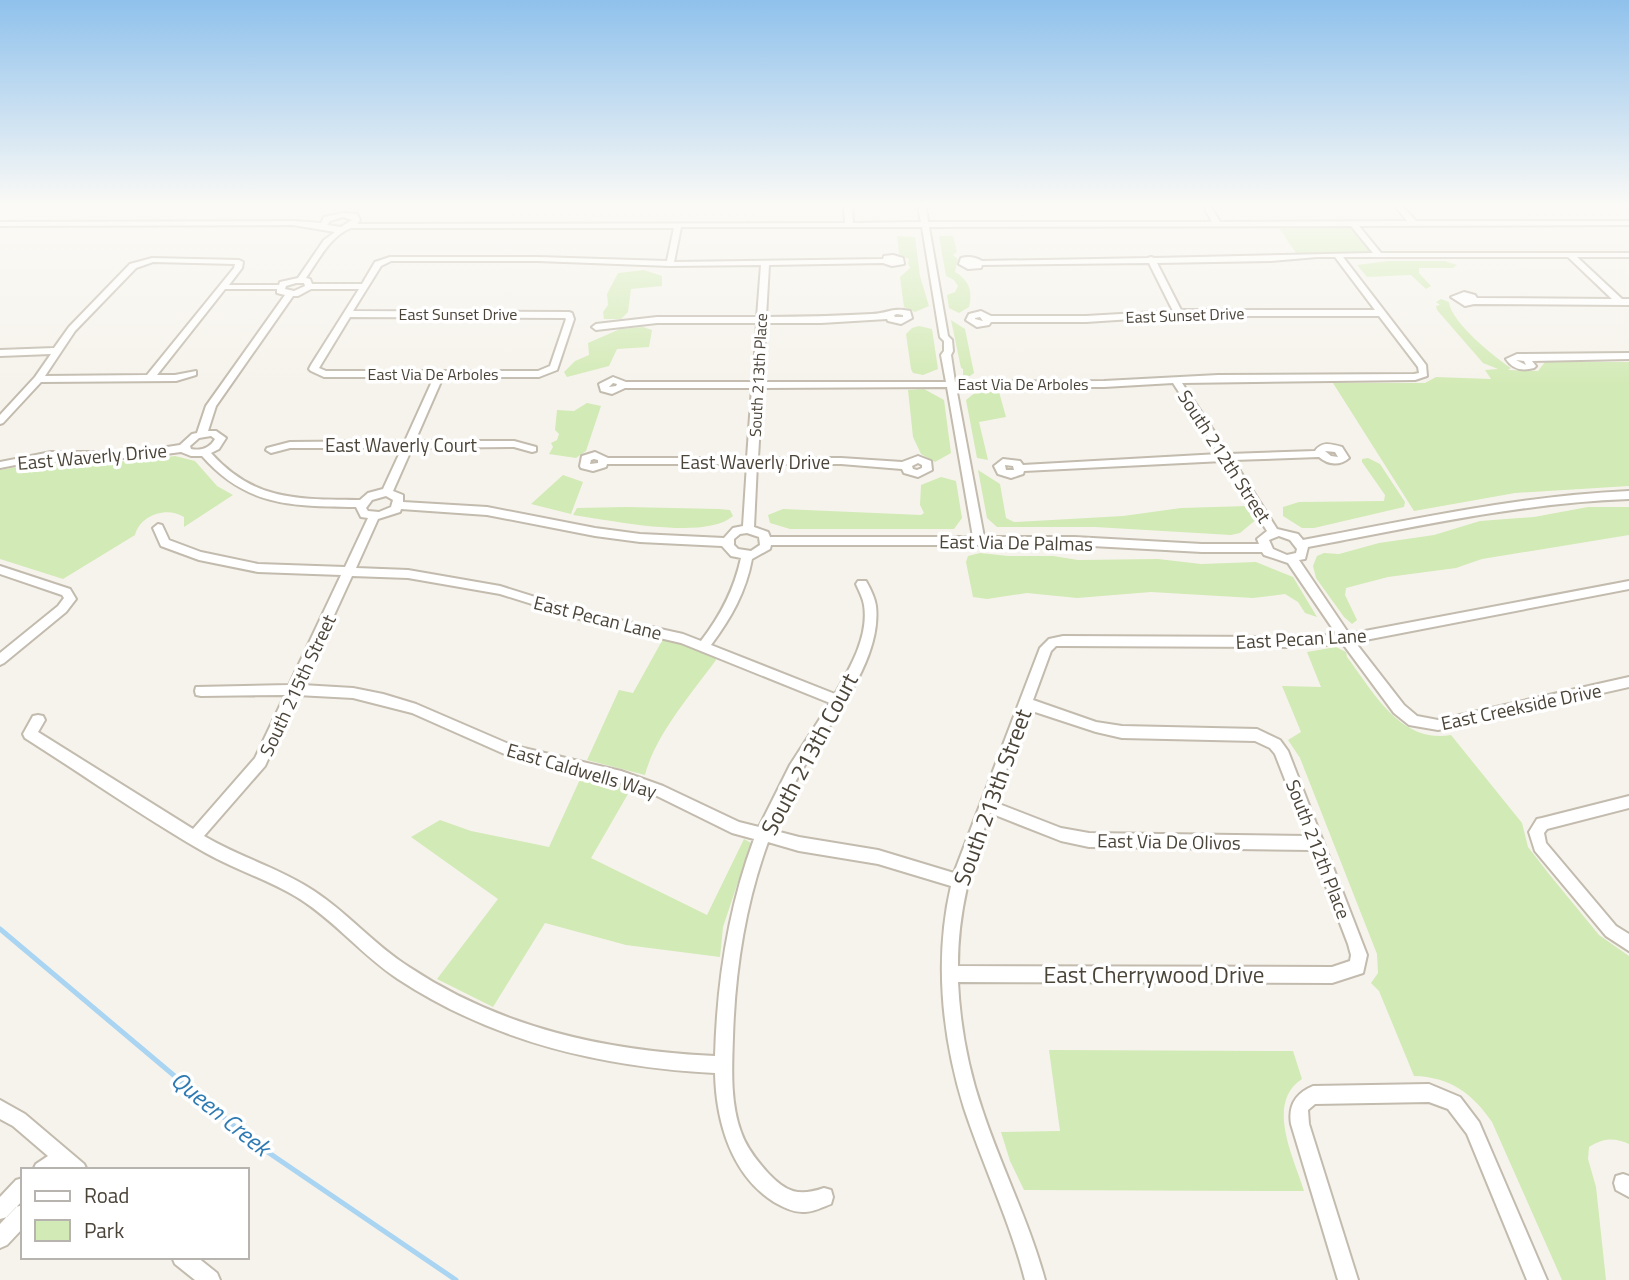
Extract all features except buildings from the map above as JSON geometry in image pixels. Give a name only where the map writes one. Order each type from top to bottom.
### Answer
[{"type":"street","points":[[0,421],[38,379],[72,329],[132,267]]},
{"type":"street","points":[[149,379],[235,267]]},
{"type":"street","points":[[301,280],[310,267]]},
{"type":"street","points":[[347,314],[376,267]]},
{"type":"street","name":"South 213th Place","points":[[748,529],[765,267]]},
{"type":"street","points":[[932,267],[944,337],[940,341],[946,355],[978,541]]},
{"type":"street","points":[[1156,267],[1178,313]]},
{"type":"street","points":[[1346,267],[1381,313]]},
{"type":"street","points":[[1583,267],[1625,302],[1629,310]]},
{"type":"street","points":[[222,287],[281,287],[291,281],[301,280],[309,282],[309,287]]},
{"type":"street","points":[[202,434],[211,406],[290,294],[309,287],[364,286]]},
{"type":"street","points":[[281,287],[280,291],[290,294]]},
{"type":"street","points":[[1474,301],[1625,302]]},
{"type":"street","name":"East Sunset Drive","points":[[989,319],[1086,319],[1178,313],[1381,313]]},
{"type":"street","name":"East Via De Arboles","points":[[622,385],[1122,384],[1176,380],[1415,377],[1424,374],[1423,367],[1381,313]]},
{"type":"street","name":"East Sunset Drive","points":[[347,314],[569,315],[554,368],[548,372]]},
{"type":"street","name":"East Via De Arboles","points":[[347,314],[316,365],[314,369],[317,372],[548,372]]},
{"type":"street","points":[[596,327],[657,320],[889,316]]},
{"type":"street","points":[[0,353],[58,351]]},
{"type":"street","points":[[1524,358],[1629,356]]},
{"type":"street","points":[[38,379],[176,378],[193,373]]},
{"type":"street","points":[[387,492],[440,374]]},
{"type":"street","name":"South 212th Street","points":[[1176,380],[1274,532]]},
{"type":"street","points":[[202,434],[217,434],[221,438],[215,448],[189,453],[184,448],[187,441],[202,434]]},
{"type":"street","name":"East Waverly Court","points":[[271,450],[290,445],[408,444],[514,444],[532,449]]},
{"type":"street","name":"East Waverly Drive","points":[[0,465],[51,455],[135,455],[184,448]]},
{"type":"street","points":[[204,452],[229,480],[266,497],[304,502],[362,504],[375,494],[387,492],[399,498],[398,505]]},
{"type":"street","points":[[1020,468],[1083,467],[1225,455],[1320,454]]},
{"type":"street","name":"East Waverly Drive","points":[[604,461],[841,461],[905,466]]},
{"type":"street","points":[[1302,544],[1487,507],[1560,498],[1629,495]]},
{"type":"street","points":[[362,504],[365,514],[374,517],[386,514],[398,505],[488,511],[629,537],[728,542]]},
{"type":"street","name":"South 215th Street","points":[[194,838],[260,762],[374,517]]},
{"type":"street","points":[[158,528],[165,543],[226,564],[269,569],[350,571]]},
{"type":"street","points":[[748,529],[761,532],[767,541],[758,553],[747,556],[731,550],[728,542],[737,531],[748,529]]},
{"type":"street","points":[[1264,548],[1262,543],[1265,536],[1274,532],[1290,535],[1302,544],[1303,552],[1293,559],[1346,639]]},
{"type":"street","name":"East Via De Palmas","points":[[767,541],[1074,541],[1202,548],[1264,548],[1279,558],[1293,559]]},
{"type":"street","points":[[704,646],[740,590],[747,556]]},
{"type":"street","points":[[0,570],[66,592],[70,599],[62,609],[0,660]]},
{"type":"street","name":"East Pecan Lane","points":[[350,571],[408,574],[468,583],[583,616],[623,623],[704,646],[837,700]]},
{"type":"street","name":"South 213th Court","points":[[824,1197],[803,1203],[782,1197],[750,1167],[741,1154],[727,1121],[723,1065],[730,976],[739,920],[763,836],[795,770],[854,672],[868,634],[872,604],[862,584]]},
{"type":"street","name":"East Pecan Lane","points":[[1053,642],[1346,639],[1629,585]]},
{"type":"street","name":"East Creekside Drive","points":[[1346,639],[1399,709],[1414,722],[1438,725],[1627,685]]},
{"type":"street","name":"South 213th Street","points":[[1035,1280],[1024,1241],[984,1139],[967,1087],[954,1023],[949,974],[952,926],[960,881],[1046,648],[1053,642]]},
{"type":"street","name":"East Caldwells Way","points":[[201,691],[295,690],[353,693],[405,705],[509,750],[621,777],[658,790],[737,828],[763,836],[878,857],[960,881]]},
{"type":"street","name":"South 212th Place","points":[[1025,703],[1096,727],[1122,732],[1245,734],[1265,737],[1281,751],[1356,944],[1359,955],[1357,967]]},
{"type":"street","points":[[38,720],[30,734],[194,838],[281,879],[310,897],[377,954],[436,993],[499,1023],[559,1045],[598,1054],[679,1064],[723,1065]]},
{"type":"street","points":[[1629,802],[1542,824],[1536,832],[1540,846],[1611,931],[1629,943]]},
{"type":"street","name":"East Via De Olivos","points":[[986,806],[1061,834],[1089,840],[1315,843]]},
{"type":"street","name":"East Cherrywood Drive","points":[[949,974],[1332,975],[1357,967]]},
{"type":"street","points":[[1348,1280],[1300,1124],[1298,1113],[1301,1104],[1313,1095],[1429,1093],[1454,1103],[1473,1128],[1537,1280]]},
{"type":"street","points":[[0,1109],[19,1120],[66,1166]]},
{"type":"street","points":[[0,1210],[21,1189]]},
{"type":"street","points":[[0,1238],[21,1215]]},
{"type":"street","points":[[185,1259],[210,1280]]},
{"type":"green space","points":[[919,267],[929,306],[915,312],[904,307],[900,277],[910,268]]},
{"type":"green space","points":[[944,267],[956,267],[955,272],[967,282],[970,291],[969,307],[959,313],[949,308],[947,295],[955,292],[958,286],[946,276]]},
{"type":"green space","points":[[1358,267],[1455,267],[1419,268],[1419,273],[1431,286],[1426,289],[1411,275],[1367,277]]},
{"type":"green space","points":[[644,270],[662,276],[662,286],[631,289],[628,312],[621,319],[604,319],[603,312],[608,305],[607,294],[618,273]]},
{"type":"green space","points":[[1441,299],[1449,302],[1465,329],[1484,348],[1511,368],[1508,370],[1538,371],[1545,362],[1629,362],[1629,486],[1515,493],[1414,511],[1333,383],[1425,383],[1436,377],[1491,379],[1485,370],[1498,369],[1483,363],[1437,310],[1436,306],[1440,305],[1436,302]]},
{"type":"green space","points":[[951,320],[965,329],[974,373],[970,376],[963,375]]},
{"type":"green space","points":[[919,326],[932,329],[938,369],[923,375],[913,373],[911,369],[906,334]]},
{"type":"green space","points":[[643,327],[652,330],[649,347],[617,349],[609,366],[567,377],[564,372],[575,361],[589,355],[588,343],[620,329]]},
{"type":"green space","points":[[924,389],[944,400],[951,453],[935,462],[921,454],[913,437],[908,390]]},
{"type":"green space","points":[[976,392],[999,392],[1006,417],[979,422],[988,460],[977,458],[966,400]]},
{"type":"green space","points":[[587,403],[601,406],[586,451],[576,458],[549,454],[553,447],[551,443],[557,440],[559,434],[555,430],[557,410],[574,411]]},
{"type":"green space","points":[[175,456],[195,461],[217,486],[233,495],[184,527],[184,517],[170,512],[155,514],[142,522],[135,535],[63,579],[0,559],[0,470],[45,462],[136,461]]},
{"type":"green space","points":[[1368,458],[1380,464],[1405,502],[1404,507],[1314,528],[1302,528],[1283,516],[1283,507],[1299,502],[1384,501],[1385,495],[1362,462],[1362,459]]},
{"type":"green space","points":[[978,470],[1000,484],[1006,518],[1014,522],[1123,516],[1181,508],[1248,506],[1258,518],[1240,533],[1231,535],[1095,527],[997,527],[987,518]]},
{"type":"green space","points":[[563,475],[583,482],[571,514],[531,504]]},
{"type":"green space","points":[[941,477],[956,481],[962,518],[954,529],[790,529],[770,523],[768,515],[783,509],[921,515],[924,513],[920,505],[921,485]]},
{"type":"green space","points":[[1588,507],[1629,507],[1629,535],[1482,559],[1456,568],[1388,577],[1346,588],[1345,595],[1357,620],[1352,624],[1316,578],[1313,566],[1317,556],[1324,553],[1339,554],[1379,543],[1434,535],[1480,521],[1534,517]]},
{"type":"green space","points":[[577,508],[719,509],[730,510],[733,516],[720,523],[680,528],[573,515]]},
{"type":"green space","points":[[980,553],[1053,556],[1078,560],[1158,559],[1201,564],[1256,562],[1293,577],[1317,617],[1305,613],[1298,602],[1285,594],[1253,598],[1151,592],[1077,598],[1027,593],[987,599],[973,597],[966,562],[968,556]]},
{"type":"green space","points":[[663,639],[683,643],[714,656],[716,660],[666,730],[645,775],[587,760],[619,690],[633,693]]},
{"type":"green space","points":[[1336,647],[1346,652],[1378,699],[1403,723],[1433,736],[1451,735],[1522,823],[1528,847],[1549,874],[1599,935],[1629,956],[1629,1144],[1618,1140],[1599,1142],[1589,1147],[1588,1159],[1596,1187],[1606,1280],[1562,1280],[1492,1122],[1459,1088],[1439,1080],[1414,1076],[1379,991],[1371,983],[1378,973],[1377,954],[1300,758],[1288,740],[1301,732],[1282,686],[1321,687],[1307,652]]},
{"type":"green space","points":[[582,775],[632,787],[591,858],[707,915],[744,839],[751,843],[723,927],[720,957],[626,945],[545,923],[493,1007],[437,979],[498,899],[411,837],[440,820],[471,831],[549,847]]},
{"type":"green space","points":[[1049,1050],[1293,1051],[1302,1079],[1291,1089],[1285,1102],[1285,1132],[1304,1191],[1024,1190],[1010,1161],[1001,1132],[1060,1131]]},
{"type":"waterway","name":"Queen Creek","points":[[0,929],[253,1142],[456,1280]]}]
